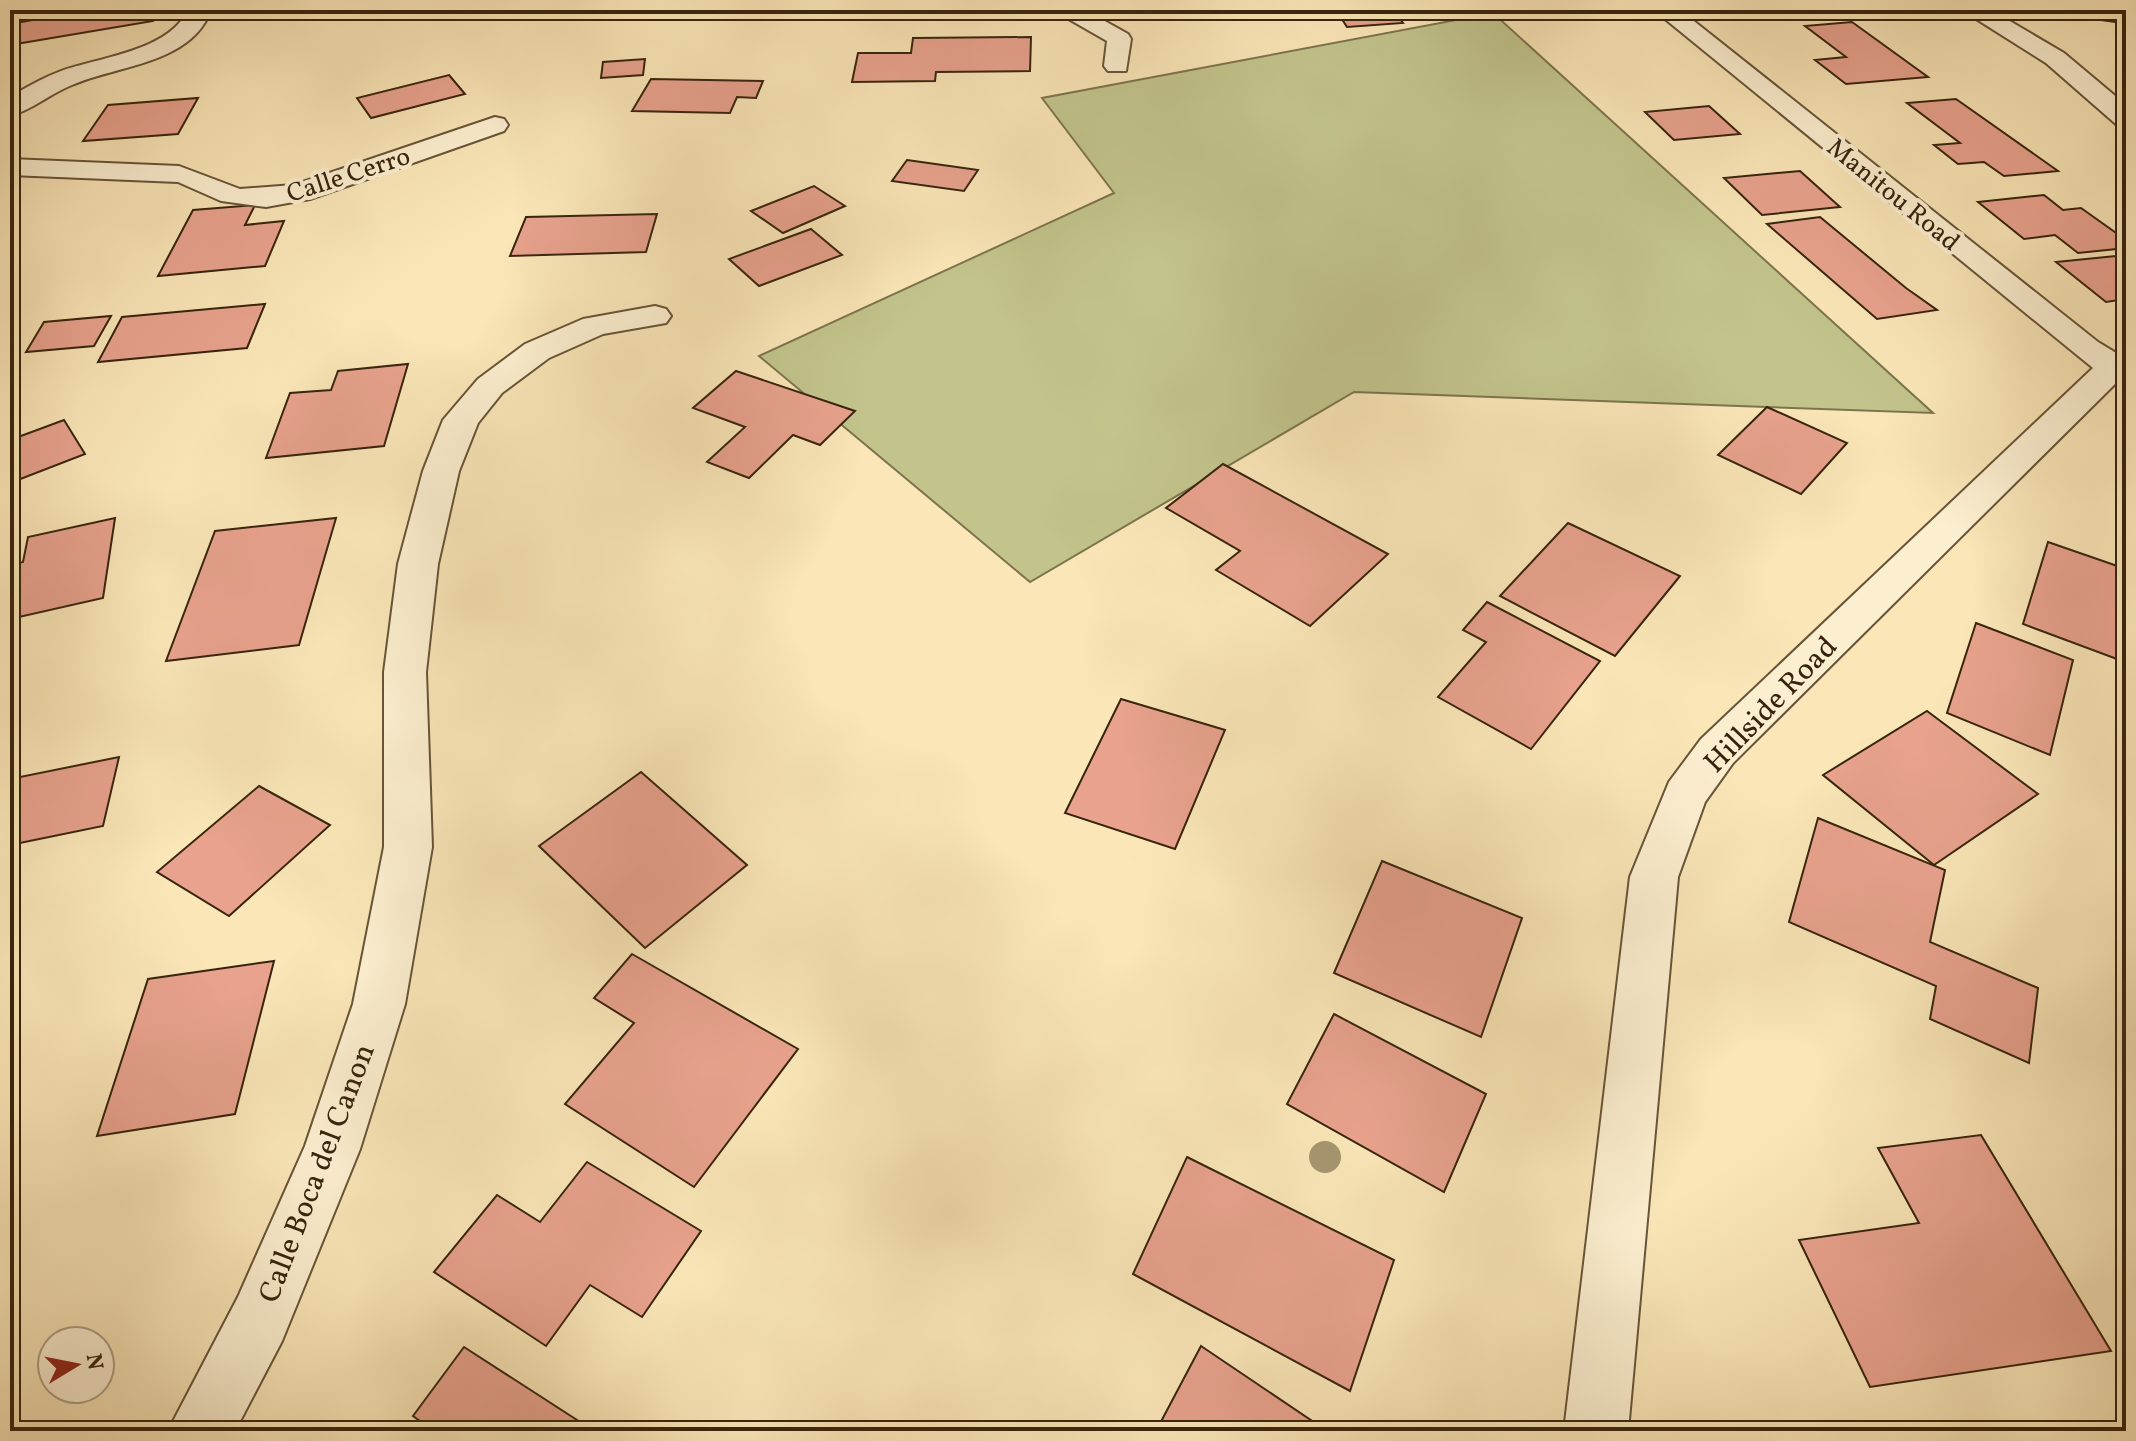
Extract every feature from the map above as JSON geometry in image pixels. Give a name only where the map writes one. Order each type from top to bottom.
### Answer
[{"type":"street","points":[[10,108],[68,77],[140,55],[177,39],[197,21],[199,10]]},
{"type":"street","points":[[1065,10],[1099,25],[1119,39],[1117,66]]},
{"type":"street","name":"Manitou Road","points":[[1666,10],[2074,340],[2120,370]]},
{"type":"street","points":[[1974,10],[2055,58],[2089,84],[2126,119]]},
{"type":"street","name":"Calle Cerro","points":[[10,167],[179,174],[196,177],[234,196],[276,198],[300,193],[495,125]]},
{"type":"street","name":"Calle Boca del Canon","points":[[200,1431],[260,1319],[332,1149],[379,1004],[408,847],[405,672],[418,564],[441,471],[461,420],[490,386],[537,351],[595,326],[655,316]]},
{"type":"street","name":"Hillside Road","points":[[1596,1431],[1602,1403],[1654,877],[1685,795],[1717,751],[2120,370]]},
{"type":"green space","points":[[1493,13],[1933,413],[1354,392],[1030,582],[759,356],[1114,193],[1042,98]]},
{"type":"building","points":[[89,10],[150,10],[153,21],[10,45],[10,24]]},
{"type":"building","points":[[242,10],[289,10],[243,18]]},
{"type":"building","points":[[1336,10],[1420,10],[1395,12],[1403,23],[1347,27]]},
{"type":"building","points":[[1765,10],[1826,10],[1772,15]]},
{"type":"building","points":[[2091,10],[2126,10],[2126,31],[2123,23],[2094,19]]},
{"type":"building","points":[[1852,22],[1928,77],[1846,84],[1815,60],[1846,57],[1805,26]]},
{"type":"building","points":[[1031,37],[1030,71],[936,72],[935,81],[852,82],[858,53],[911,53],[913,38]]},
{"type":"building","points":[[645,59],[643,75],[601,78],[603,62]]},
{"type":"building","points":[[449,75],[465,94],[371,118],[357,98]]},
{"type":"building","points":[[651,79],[763,81],[756,98],[737,97],[730,113],[632,111]]},
{"type":"building","points":[[198,98],[178,134],[83,141],[108,105]]},
{"type":"building","points":[[1956,99],[2058,171],[2004,176],[1984,162],[1958,164],[1934,145],[1960,143],[1907,103]]},
{"type":"building","points":[[1709,106],[1740,134],[1674,140],[1645,112]]},
{"type":"building","points":[[907,160],[978,170],[964,191],[892,181]]},
{"type":"building","points":[[1800,171],[1840,207],[1762,215],[1724,178]]},
{"type":"building","points":[[814,186],[845,206],[783,233],[751,211]]},
{"type":"building","points":[[2044,195],[2063,210],[2081,208],[2126,240],[2126,248],[2078,253],[2055,235],[2024,239],[1978,202]]},
{"type":"building","points":[[255,205],[245,225],[284,221],[265,266],[158,276],[193,210]]},
{"type":"building","points":[[657,214],[646,252],[510,256],[526,217]]},
{"type":"building","points":[[1820,217],[1937,310],[1877,319],[1767,224]]},
{"type":"building","points":[[811,229],[842,255],[759,286],[729,259]]},
{"type":"building","points":[[2126,255],[2126,299],[2106,302],[2056,262]]},
{"type":"building","points":[[265,304],[247,348],[98,362],[122,317]]},
{"type":"building","points":[[111,316],[94,346],[26,352],[44,322]]},
{"type":"building","points":[[408,364],[384,446],[266,458],[290,393],[331,390],[338,371]]},
{"type":"building","points":[[736,371],[855,411],[820,445],[793,435],[749,478],[707,462],[745,427],[693,408]]},
{"type":"building","points":[[1767,407],[1847,443],[1801,494],[1718,455]]},
{"type":"building","points":[[64,420],[85,454],[10,483],[10,440]]},
{"type":"building","points":[[1223,464],[1388,554],[1310,626],[1216,570],[1240,551],[1166,508]]},
{"type":"building","points":[[115,518],[103,598],[10,619],[10,565],[23,562],[28,537]]},
{"type":"building","points":[[336,518],[299,645],[166,661],[215,531]]},
{"type":"building","points":[[1568,523],[1680,576],[1615,656],[1500,596]]},
{"type":"building","points":[[2048,542],[2126,569],[2125,662],[2023,624]]},
{"type":"building","points":[[1487,602],[1600,661],[1531,749],[1438,697],[1486,642],[1463,630]]},
{"type":"building","points":[[1976,623],[2073,660],[2050,755],[1947,713]]},
{"type":"building","points":[[1121,699],[1225,730],[1175,849],[1065,813]]},
{"type":"building","points":[[1927,711],[2038,794],[1934,865],[1823,775]]},
{"type":"building","points":[[119,757],[103,826],[10,845],[10,779]]},
{"type":"building","points":[[641,772],[747,865],[645,948],[539,846]]},
{"type":"building","points":[[259,786],[330,825],[229,916],[157,872]]},
{"type":"building","points":[[1818,818],[1945,870],[1930,942],[2038,988],[2029,1063],[1930,1019],[1936,986],[1789,922]]},
{"type":"building","points":[[1382,861],[1522,918],[1481,1037],[1334,973]]},
{"type":"building","points":[[632,954],[798,1049],[694,1187],[565,1104],[634,1023],[594,998]]},
{"type":"building","points":[[274,961],[235,1114],[97,1136],[148,979]]},
{"type":"building","points":[[1334,1014],[1486,1094],[1444,1192],[1287,1104]]},
{"type":"building","points":[[1981,1135],[2111,1351],[1870,1387],[1799,1240],[1919,1223],[1878,1148]]},
{"type":"building","points":[[1187,1157],[1394,1260],[1350,1391],[1133,1274]]},
{"type":"building","points":[[587,1162],[701,1231],[642,1317],[590,1285],[546,1346],[434,1272],[497,1195],[540,1222]]},
{"type":"building","points":[[1201,1346],[1327,1431],[1156,1431]]},
{"type":"building","points":[[464,1347],[594,1431],[434,1431],[413,1416]]}]
